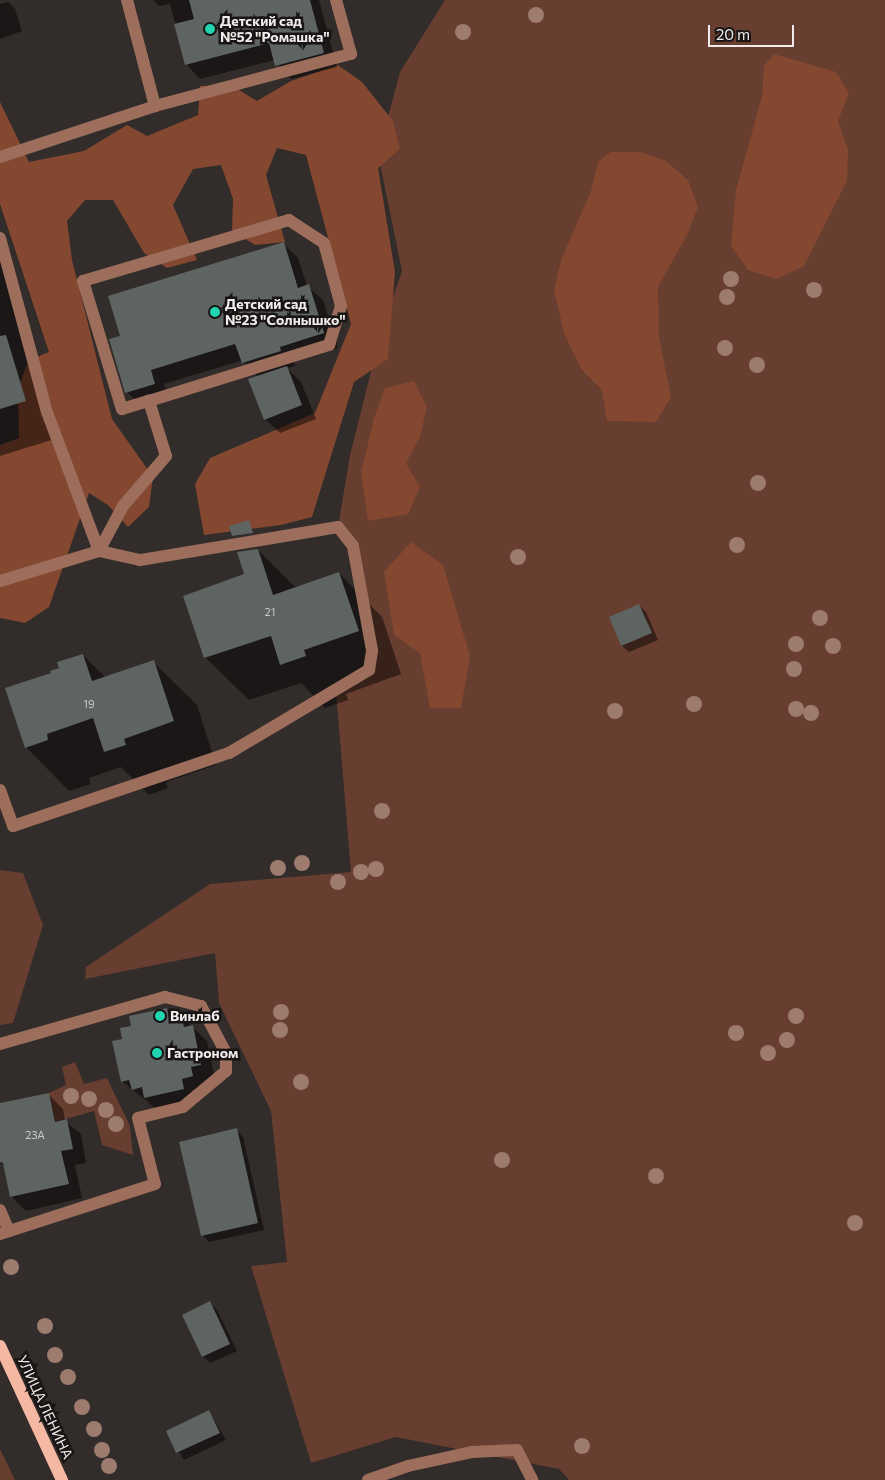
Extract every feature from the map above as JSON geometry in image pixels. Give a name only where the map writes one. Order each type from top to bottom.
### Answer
[{"type":"main road","name":"УЛИЦА ЛЕНИНА","points":[[0,1346],[62,1480]]},
{"type":"lane","points":[[127,0],[155,106]]},
{"type":"lane","points":[[0,157],[155,106],[351,54],[336,0]]},
{"type":"lane","points":[[289,220],[324,242],[341,306],[329,345],[149,401],[122,409],[83,281],[289,220]]},
{"type":"lane","points":[[0,238],[48,412],[99,551]]},
{"type":"lane","points":[[99,551],[123,506],[166,456],[149,401]]},
{"type":"lane","points":[[0,580],[99,551],[140,560],[338,527],[353,546],[372,650],[369,670],[229,753],[13,826],[0,790]]},
{"type":"lane","points":[[0,1044],[165,997],[202,1006],[226,1053],[226,1071],[183,1107],[138,1118],[155,1184],[4,1233],[0,1210]]},
{"type":"lane","points":[[368,1480],[408,1466],[472,1452],[517,1450],[532,1480]]},
{"type":"shaded area","points":[[445,0],[885,0],[885,1480],[569,1480],[559,1469],[396,1437],[311,1463],[251,1266],[287,1262],[271,1111],[219,1003],[215,953],[85,979],[86,967],[210,884],[351,872],[336,692],[369,670],[353,546],[338,527],[350,455],[382,328],[402,271],[378,154],[400,72]]},
{"type":"shaded area","points":[[774,54],[836,72],[849,93],[838,121],[848,150],[847,181],[804,266],[777,279],[748,270],[731,246],[736,190],[762,96],[764,66]]},
{"type":"shaded area","points":[[338,65],[362,82],[393,121],[400,149],[378,168],[395,272],[388,359],[354,382],[312,517],[281,525],[204,535],[195,484],[210,458],[315,413],[351,324],[306,155],[277,148],[266,175],[285,242],[255,245],[232,230],[233,199],[221,165],[193,169],[173,205],[197,260],[167,268],[144,253],[113,200],[85,200],[67,221],[72,260],[112,419],[153,477],[149,507],[128,527],[108,505],[89,493],[49,607],[25,623],[0,618],[0,445],[19,438],[18,388],[29,360],[49,352],[0,204],[0,102],[29,162],[84,151],[127,125],[147,136],[198,115],[200,86],[231,85],[257,101],[291,81]]},
{"type":"shaded area","points":[[611,152],[641,152],[666,161],[688,180],[698,207],[687,235],[658,287],[659,337],[671,397],[656,422],[607,421],[602,390],[581,369],[564,333],[554,290],[561,260],[591,191],[598,162]]},
{"type":"shaded area","points":[[414,381],[427,407],[420,437],[406,463],[420,487],[408,514],[368,521],[361,473],[374,418],[385,388]]},
{"type":"shaded area","points":[[411,542],[443,565],[470,656],[461,708],[430,708],[420,653],[394,635],[384,572]]},
{"type":"shaded area","points":[[0,870],[23,873],[43,925],[13,1023],[0,1025]]},
{"type":"shaded area","points":[[75,1062],[84,1084],[107,1078],[130,1126],[133,1155],[102,1145],[94,1111],[55,1122],[49,1093],[66,1085],[62,1067]]},
{"type":"shaded area","points":[[0,1449],[15,1480],[0,1480]]},
{"type":"building","name":"Детский сад №52 \"Ромашка\"","points":[[189,0],[310,0],[324,53],[275,66],[269,43],[185,65],[174,24],[194,19]]},
{"type":"building","name":"Детский сад №23 \"Солнышко\"","points":[[284,242],[298,288],[309,284],[324,333],[280,347],[281,351],[242,363],[235,344],[151,370],[155,384],[125,393],[109,339],[120,336],[108,296]]},
{"type":"building","points":[[6,335],[26,401],[0,409],[0,336]]},
{"type":"building","points":[[287,366],[302,405],[264,420],[248,379]]},
{"type":"building","points":[[249,520],[253,533],[232,536],[229,526]]},
{"type":"building","points":[[258,549],[273,595],[339,572],[359,631],[304,650],[306,656],[280,665],[271,636],[204,658],[183,596],[244,574],[237,552]]},
{"type":"building","points":[[639,604],[652,633],[621,646],[609,617]]},
{"type":"building","points":[[83,654],[92,681],[154,660],[174,721],[124,739],[126,745],[104,752],[93,718],[47,734],[48,740],[25,748],[5,688],[51,673],[50,671],[59,668],[57,662]]},
{"type":"building","name":"Гастроном","points":[[167,1008],[169,1018],[181,1015],[184,1027],[193,1025],[201,1065],[191,1067],[193,1076],[182,1079],[184,1089],[144,1098],[142,1087],[132,1090],[129,1080],[121,1082],[112,1041],[122,1039],[120,1028],[131,1026],[129,1016]]},
{"type":"building","points":[[49,1093],[55,1122],[67,1119],[73,1149],[61,1151],[69,1184],[10,1197],[3,1163],[0,1162],[0,1103]]},
{"type":"building","points":[[237,1128],[258,1223],[201,1236],[179,1142]]},
{"type":"building","points":[[210,1301],[230,1344],[202,1357],[182,1315]]},
{"type":"building","points":[[209,1410],[220,1433],[176,1453],[166,1431]]},
{"type":"place","name":"Детский сад №52 \"Ромашка\"","points":[[210,29]]},
{"type":"place","name":"Детский сад №23 \"Солнышко\"","points":[[215,312]]},
{"type":"place","name":"Винлаб","points":[[160,1016]]},
{"type":"place","name":"Гастроном","points":[[157,1053]]}]
